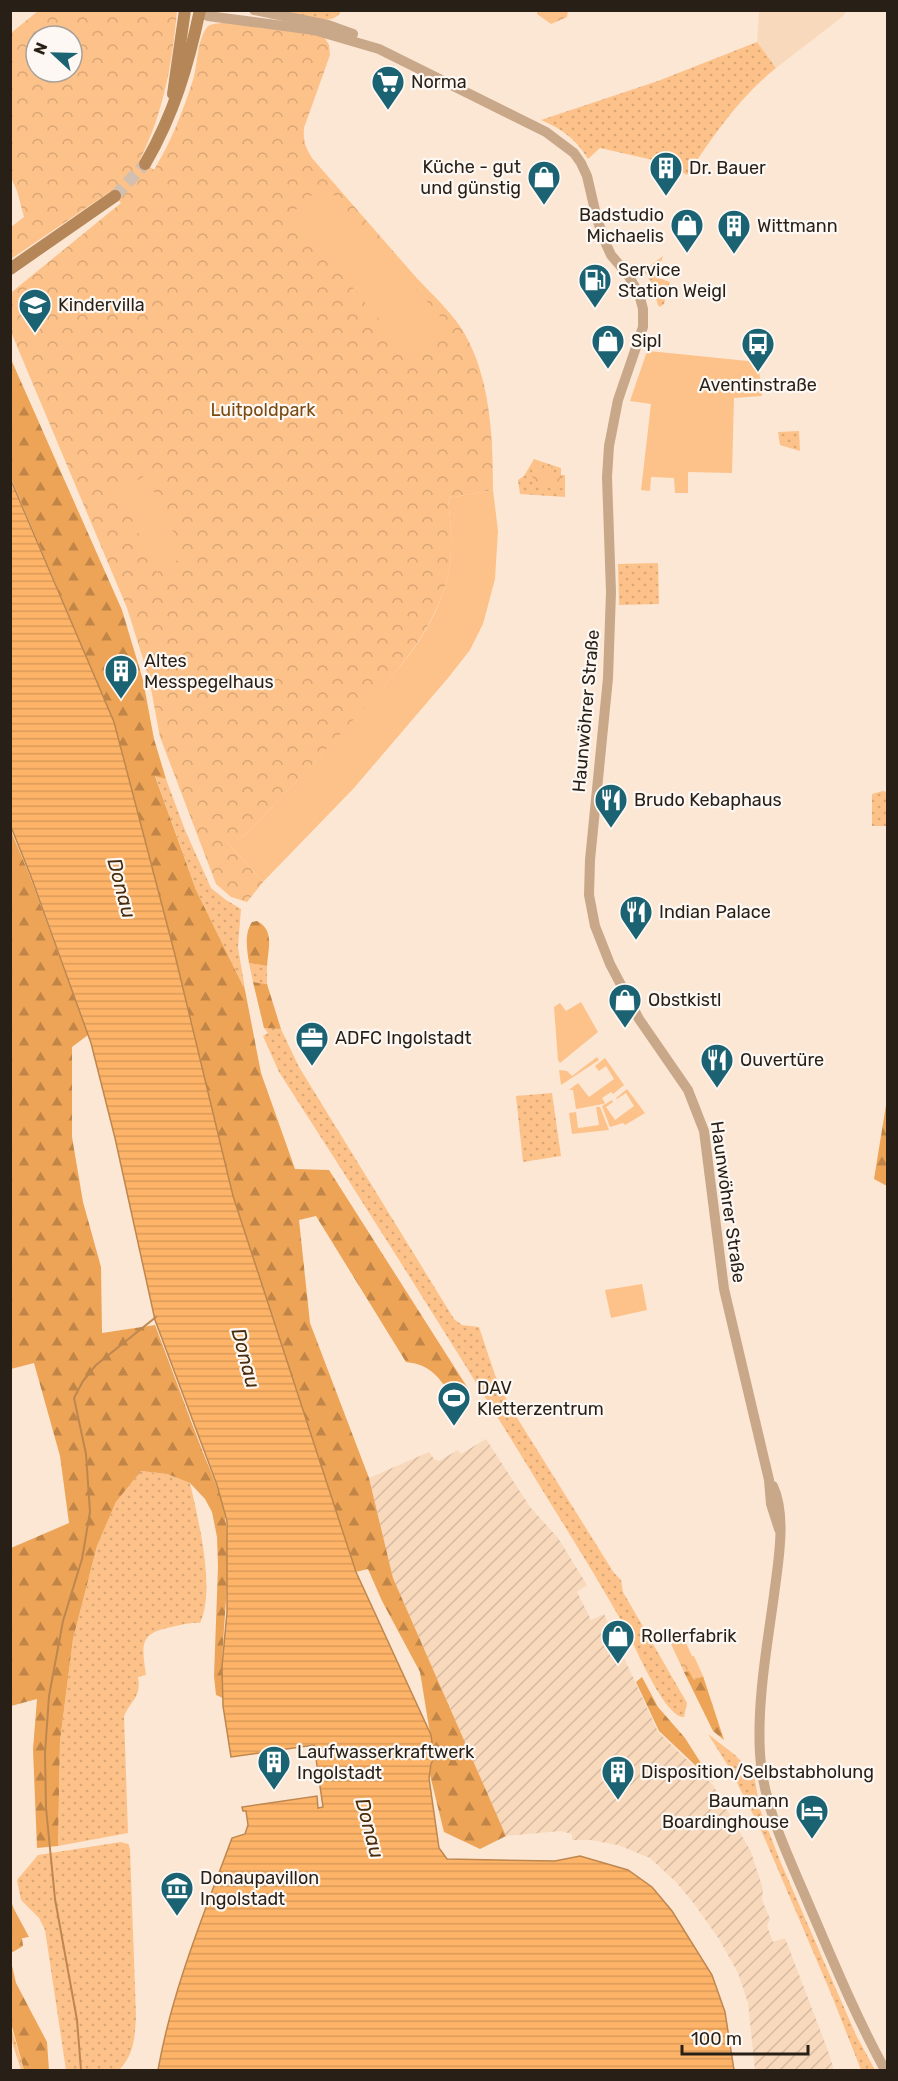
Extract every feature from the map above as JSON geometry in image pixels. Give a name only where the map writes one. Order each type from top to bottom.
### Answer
[{"type":"main road","points":[[146,164],[181,88],[196,29],[195,13]]},
{"type":"main road","points":[[166,121],[195,13]]},
{"type":"main road","points":[[10,269],[115,196]]},
{"type":"street","name":"Haunwöhrer Straße","points":[[254,10],[328,25],[364,39],[379,49],[546,132],[574,153],[581,163],[587,176],[597,219],[606,244],[611,255],[634,284],[642,301],[641,336],[618,400],[609,446],[607,477],[611,604],[608,678],[590,860],[590,895],[595,926],[610,963],[639,1018],[688,1090],[704,1131],[724,1289],[769,1480],[779,1502],[778,1555],[760,1719],[763,1778],[772,1812],[790,1859],[852,2006],[885,2070]]},
{"type":"street","name":"Haunwöhrer Straße","points":[[195,13],[314,30],[379,49]]},
{"type":"shaded area","points":[[759,11],[847,11],[776,68],[757,42]]},
{"type":"shaded area","points":[[486,1439],[530,1507],[558,1538],[587,1585],[577,1592],[591,1620],[604,1614],[658,1732],[713,1785],[751,1852],[763,1889],[762,1900],[770,1919],[767,1926],[773,1942],[785,1938],[834,2070],[755,2070],[748,2003],[738,1973],[719,1939],[695,1905],[676,1882],[650,1858],[618,1845],[590,1840],[572,1840],[572,1834],[561,1831],[506,1836],[393,1578],[369,1478],[429,1452],[434,1459],[439,1461],[458,1450],[461,1454]]},
{"type":"green space","points":[[537,10],[568,11],[567,17],[551,24],[537,14]]},
{"type":"green space","name":"Luitpoldpark","points":[[38,11],[177,11],[166,87],[155,124],[140,160],[154,170],[185,103],[193,80],[204,31],[208,26],[217,23],[247,24],[324,37],[329,45],[330,55],[304,128],[304,140],[308,150],[312,158],[458,324],[469,342],[482,377],[491,434],[493,490],[448,498],[451,530],[449,573],[431,620],[410,653],[332,744],[244,836],[226,841],[263,882],[247,902],[231,897],[216,884],[160,737],[149,678],[127,608],[11,332],[10,295],[13,291],[121,203],[111,191],[11,259],[11,227],[24,217],[11,178],[11,33]]},
{"type":"green space","points":[[282,11],[341,11],[331,19],[323,20]]},
{"type":"green space","points":[[757,42],[776,68],[738,105],[687,175],[666,163],[600,148],[588,159],[568,135],[541,120],[658,81]]},
{"type":"green space","points":[[324,184],[453,331],[411,357],[291,214]]},
{"type":"green space","points":[[663,256],[654,272],[659,274],[658,278],[670,282],[664,304],[660,307],[654,292],[656,291],[645,272]]},
{"type":"green space","points":[[649,351],[758,362],[762,396],[734,398],[732,473],[688,472],[688,493],[675,493],[674,478],[651,477],[650,491],[641,490],[651,404],[630,401]]},
{"type":"green space","points":[[10,357],[122,610],[143,680],[154,739],[166,779],[155,776],[196,890],[245,990],[261,1073],[295,1169],[329,1170],[469,1390],[454,1398],[429,1369],[406,1362],[316,1216],[299,1220],[310,1323],[369,1478],[393,1578],[506,1836],[480,1849],[444,1832],[429,1771],[434,1758],[420,1672],[382,1601],[368,1569],[356,1572],[233,1196],[174,951],[114,722],[11,478]]},
{"type":"green space","points":[[799,431],[800,451],[780,445],[778,432]]},
{"type":"green space","points":[[534,459],[561,468],[561,475],[565,475],[565,497],[520,494],[518,480],[524,476]]},
{"type":"green space","points":[[532,463],[553,467],[552,476],[563,479],[564,487],[559,489],[553,486],[533,484]]},
{"type":"green space","points":[[146,475],[185,556],[157,572],[119,492]]},
{"type":"green space","points":[[493,490],[498,531],[495,579],[483,624],[470,650],[354,788],[263,882],[225,840],[244,836],[332,744],[410,653],[431,620],[449,573],[451,530],[448,498]]},
{"type":"green space","points":[[658,563],[659,604],[619,605],[618,564]]},
{"type":"green space","points":[[155,775],[166,779],[185,830],[211,888],[241,909],[238,947],[245,990],[196,890]]},
{"type":"green space","points":[[887,792],[887,826],[872,826],[872,794]]},
{"type":"green space","points":[[11,831],[88,1035],[72,1047],[72,1137],[83,1202],[101,1267],[102,1333],[155,1325],[220,1496],[225,1515],[228,1568],[222,1676],[223,1698],[216,1695],[214,1676],[218,1567],[217,1537],[212,1512],[205,1499],[190,1483],[167,1474],[141,1471],[116,1502],[97,1546],[73,1639],[60,1741],[58,1846],[37,1848],[33,1749],[37,1699],[11,1706],[11,1548],[69,1523],[60,1456],[34,1363],[11,1369]]},
{"type":"green space","points":[[257,921],[263,925],[268,935],[267,966],[249,963],[248,932],[252,922]]},
{"type":"green space","points":[[249,963],[267,966],[267,984],[253,982]]},
{"type":"green space","points":[[253,982],[267,984],[281,1029],[264,1028]]},
{"type":"green space","points":[[581,1002],[598,1032],[560,1063],[554,1007],[560,1003],[566,1011]]},
{"type":"green space","points":[[264,1028],[281,1029],[299,1067],[454,1319],[462,1325],[479,1327],[495,1375],[509,1405],[614,1573],[621,1580],[623,1592],[687,1703],[684,1717],[676,1714],[660,1694],[626,1629],[572,1538],[279,1072],[263,1036],[268,1033]]},
{"type":"green space","points":[[597,1057],[599,1060],[561,1085],[559,1070],[567,1071],[572,1076]]},
{"type":"green space","points":[[605,1058],[624,1085],[613,1094],[611,1092],[602,1098],[605,1103],[603,1104],[576,1109],[573,1090],[569,1090],[578,1083],[589,1097],[614,1079],[606,1066],[599,1071],[595,1066]]},
{"type":"green space","points":[[627,1089],[645,1113],[625,1125],[623,1123],[610,1127],[602,1106],[612,1100],[613,1102],[606,1107],[615,1120],[634,1106],[626,1093],[616,1098]]},
{"type":"green space","points":[[552,1093],[561,1156],[523,1162],[516,1096]]},
{"type":"green space","points":[[887,1099],[888,1186],[874,1179]]},
{"type":"green space","points":[[596,1107],[600,1107],[609,1130],[572,1134],[569,1113],[576,1112],[578,1128],[599,1125]]},
{"type":"green space","points":[[642,1284],[647,1310],[611,1318],[605,1290]]},
{"type":"green space","points":[[141,1471],[167,1474],[190,1483],[204,1554],[206,1592],[204,1609],[200,1623],[161,1630],[153,1633],[145,1642],[146,1675],[138,1677],[137,1694],[124,1716],[128,1833],[58,1846],[60,1741],[73,1639],[97,1546],[116,1502]]},
{"type":"green space","points":[[684,1639],[703,1676],[694,1680],[689,1671],[684,1672],[671,1644]]},
{"type":"green space","points":[[689,1670],[694,1680],[703,1676],[724,1740],[713,1731],[684,1672]]},
{"type":"green space","points":[[642,1677],[658,1707],[685,1738],[713,1782],[659,1731],[636,1682]]},
{"type":"green space","points":[[708,1734],[735,1755],[754,1775],[760,1809],[781,1863],[856,2035],[875,2070],[861,2070],[761,1830],[730,1769]]},
{"type":"green space","points":[[121,1842],[128,1844],[130,1849],[136,2016],[133,2045],[128,2058],[119,2070],[66,2070],[45,1930],[39,1918],[21,1900],[17,1880],[38,1855]]},
{"type":"green space","points":[[10,1899],[29,1937],[22,1938],[23,1946],[11,1953]]},
{"type":"green space","points":[[10,1957],[16,1983],[47,2042],[49,2070],[24,2070],[11,2023]]},
{"type":"green space","points":[[10,2023],[24,2070],[21,2070],[11,2039]]},
{"type":"water","name":"Donau","points":[[10,478],[114,722],[174,951],[233,1196],[356,1572],[431,1735],[434,1758],[429,1778],[439,1848],[447,1859],[555,1861],[580,1856],[628,1870],[652,1887],[672,1911],[712,1975],[725,2012],[734,2070],[158,2070],[180,1981],[200,1924],[232,1838],[245,1834],[248,1825],[246,1811],[243,1811],[242,1807],[317,1796],[318,1808],[323,1807],[314,1745],[231,1757],[223,1706],[222,1667],[227,1612],[227,1521],[217,1485],[155,1320],[115,1138],[91,1043],[11,827]]},
{"type":"waterway","points":[[81,2070],[77,2020],[55,1899],[46,1808],[45,1753],[49,1696],[63,1621],[82,1559],[90,1512],[86,1454],[74,1398],[83,1381],[96,1365],[156,1317]]},
{"type":"tunnel","points":[[115,196],[145,164]]},
{"type":"place","name":"Norma","points":[[388,111]]},
{"type":"place","name":"Dr. Bauer","points":[[666,197]]},
{"type":"place","name":"Küche - gut und günstig","points":[[544,206]]},
{"type":"place","name":"Badstudio Michaelis","points":[[687,254]]},
{"type":"place","name":"Wittmann","points":[[734,255]]},
{"type":"place","name":"Service Station Weigl","points":[[595,309]]},
{"type":"place","name":"Kindervilla","points":[[35,334]]},
{"type":"place","name":"Sipl","points":[[608,370]]},
{"type":"place","name":"Aventinstraße","points":[[758,373]]},
{"type":"place","name":"Altes Messpegelhaus","points":[[121,700]]},
{"type":"place","name":"Brudo Kebaphaus","points":[[611,829]]},
{"type":"place","name":"Indian Palace","points":[[636,941]]},
{"type":"place","name":"Obstkistl","points":[[625,1029]]},
{"type":"place","name":"ADFC Ingolstadt","points":[[312,1067]]},
{"type":"place","name":"Ouvertüre","points":[[717,1089]]},
{"type":"place","name":"DAV Kletterzentrum","points":[[454,1427]]},
{"type":"place","name":"Rollerfabrik","points":[[618,1665]]},
{"type":"place","name":"Laufwasserkraftwerk Ingolstadt","points":[[274,1791]]},
{"type":"place","name":"Disposition/Selbstabholung","points":[[618,1801]]},
{"type":"place","name":"Baumann Boardinghouse","points":[[812,1840]]},
{"type":"place","name":"Donaupavillon Ingolstadt","points":[[177,1917]]}]
